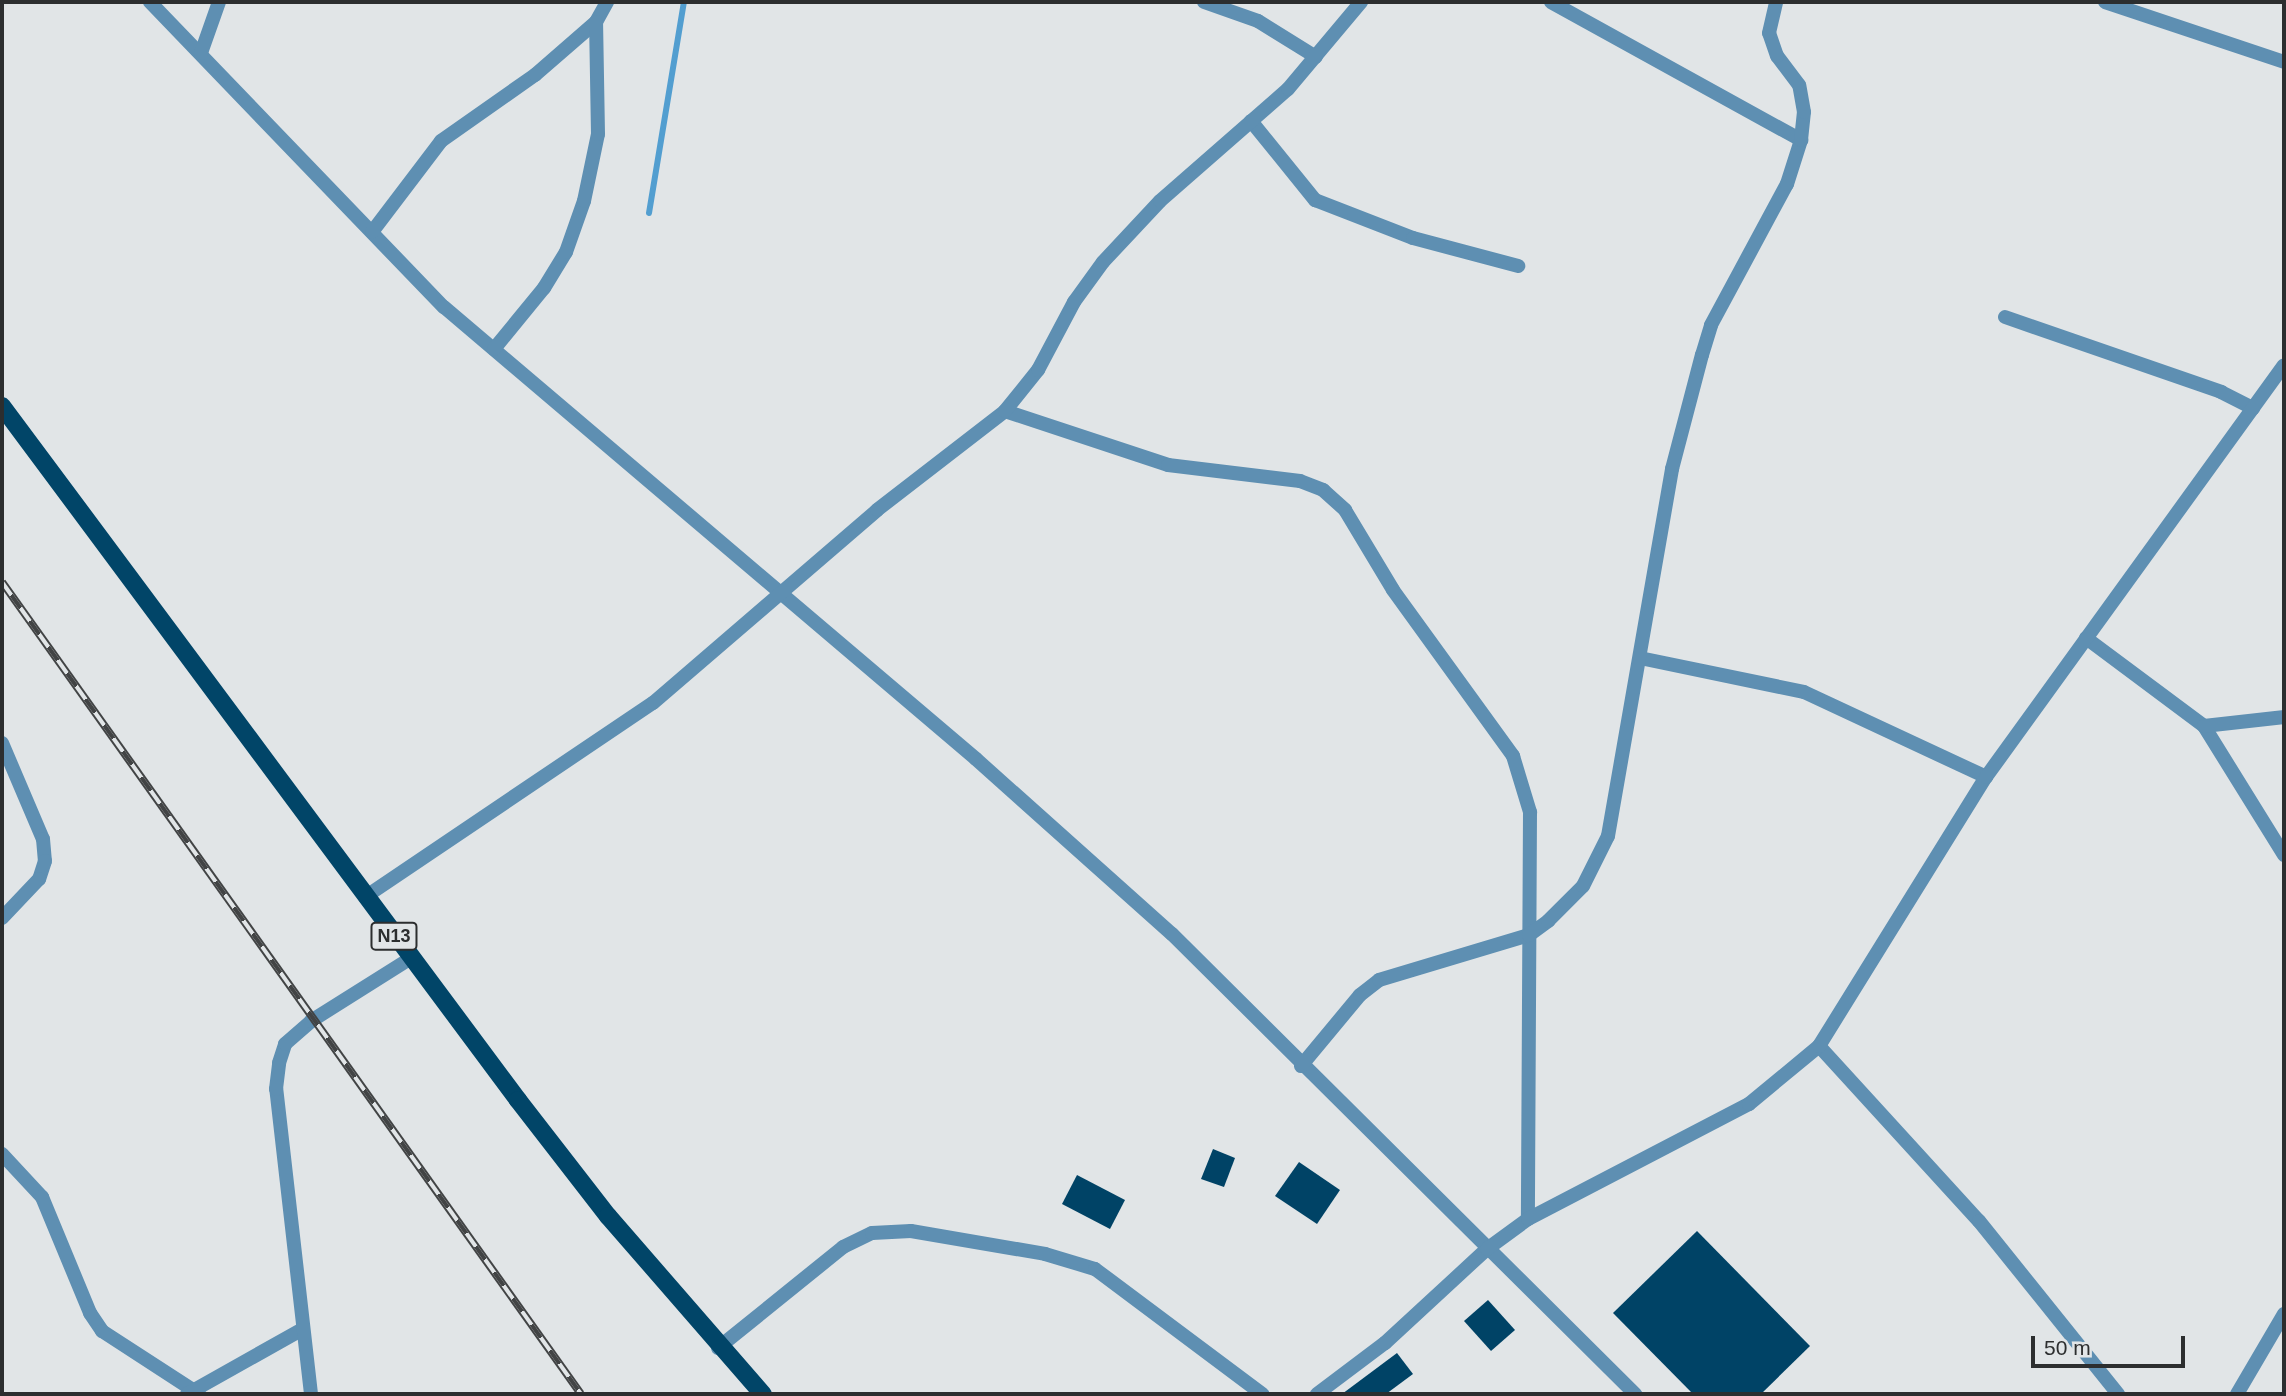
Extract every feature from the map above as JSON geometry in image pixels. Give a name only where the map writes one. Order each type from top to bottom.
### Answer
[{"type":"main road","name":"N13","points":[[2,406],[365,897],[608,1216],[718,1348],[763,1394]]},
{"type":"street","points":[[150,2],[444,307],[779,592],[1172,934],[1301,1066],[1635,1394]]},
{"type":"street","points":[[201,53],[219,2]]},
{"type":"street","points":[[372,232],[441,141],[513,94],[596,22],[607,2]]},
{"type":"street","points":[[1204,2],[1258,22],[1316,57]]},
{"type":"street","points":[[365,897],[653,703],[779,592],[1005,411],[1038,370],[1074,302],[1103,262],[1160,201],[1251,121],[1316,57],[1361,2]]},
{"type":"street","points":[[1550,2],[1801,140]]},
{"type":"street","points":[[1301,1066],[1360,995],[1379,980],[1529,935],[1583,886],[1608,836],[1672,469],[1711,325],[1787,184],[1801,140],[1804,112],[1799,86],[1777,56],[1769,33],[1776,2]]},
{"type":"street","points":[[2105,2],[2284,62]]},
{"type":"street","points":[[494,349],[544,288],[566,252],[584,201],[598,134],[596,22]]},
{"type":"street","points":[[1251,121],[1315,200],[1391,231],[1518,266]]},
{"type":"street","points":[[2005,317],[2221,392],[2253,408]]},
{"type":"street","points":[[1317,1394],[1385,1343],[1487,1249],[1528,1219],[1749,1104],[1819,1046],[1986,777],[2284,365]]},
{"type":"street","points":[[1005,411],[1186,469],[1300,481],[1323,490],[1345,510],[1393,590],[1513,756],[1530,812],[1528,1219]]},
{"type":"street","points":[[2086,638],[2204,726],[2284,855]]},
{"type":"street","points":[[1640,658],[1804,692],[1986,777]]},
{"type":"street","points":[[2204,726],[2284,717]]},
{"type":"street","points":[[2,743],[43,839],[45,861],[40,879],[2,918]]},
{"type":"street","points":[[311,1394],[301,1330],[276,1089],[279,1063],[285,1044],[311,1021],[411,958]]},
{"type":"street","points":[[1819,1046],[1979,1221],[2118,1394]]},
{"type":"street","points":[[2,1154],[42,1197],[90,1313],[102,1331],[192,1393],[301,1330]]},
{"type":"street","points":[[718,1348],[843,1247],[872,1233],[911,1231],[1045,1254],[1095,1269],[1262,1394]]},
{"type":"street","points":[[2237,1394],[2284,1314]]},
{"type":"building","points":[[1213,1149],[1235,1158],[1224,1187],[1201,1179]]},
{"type":"building","points":[[1299,1162],[1340,1190],[1317,1224],[1275,1196]]},
{"type":"building","points":[[1077,1175],[1125,1200],[1110,1229],[1062,1204]]},
{"type":"building","points":[[1697,1231],[1810,1346],[1761,1394],[1693,1394],[1613,1313]]},
{"type":"building","points":[[1488,1300],[1515,1330],[1491,1351],[1464,1321]]},
{"type":"building","points":[[1397,1353],[1413,1374],[1386,1394],[1342,1394]]},
{"type":"waterway","points":[[649,213],[684,2]]},
{"type":"railway","points":[[2,582],[581,1394]]}]
